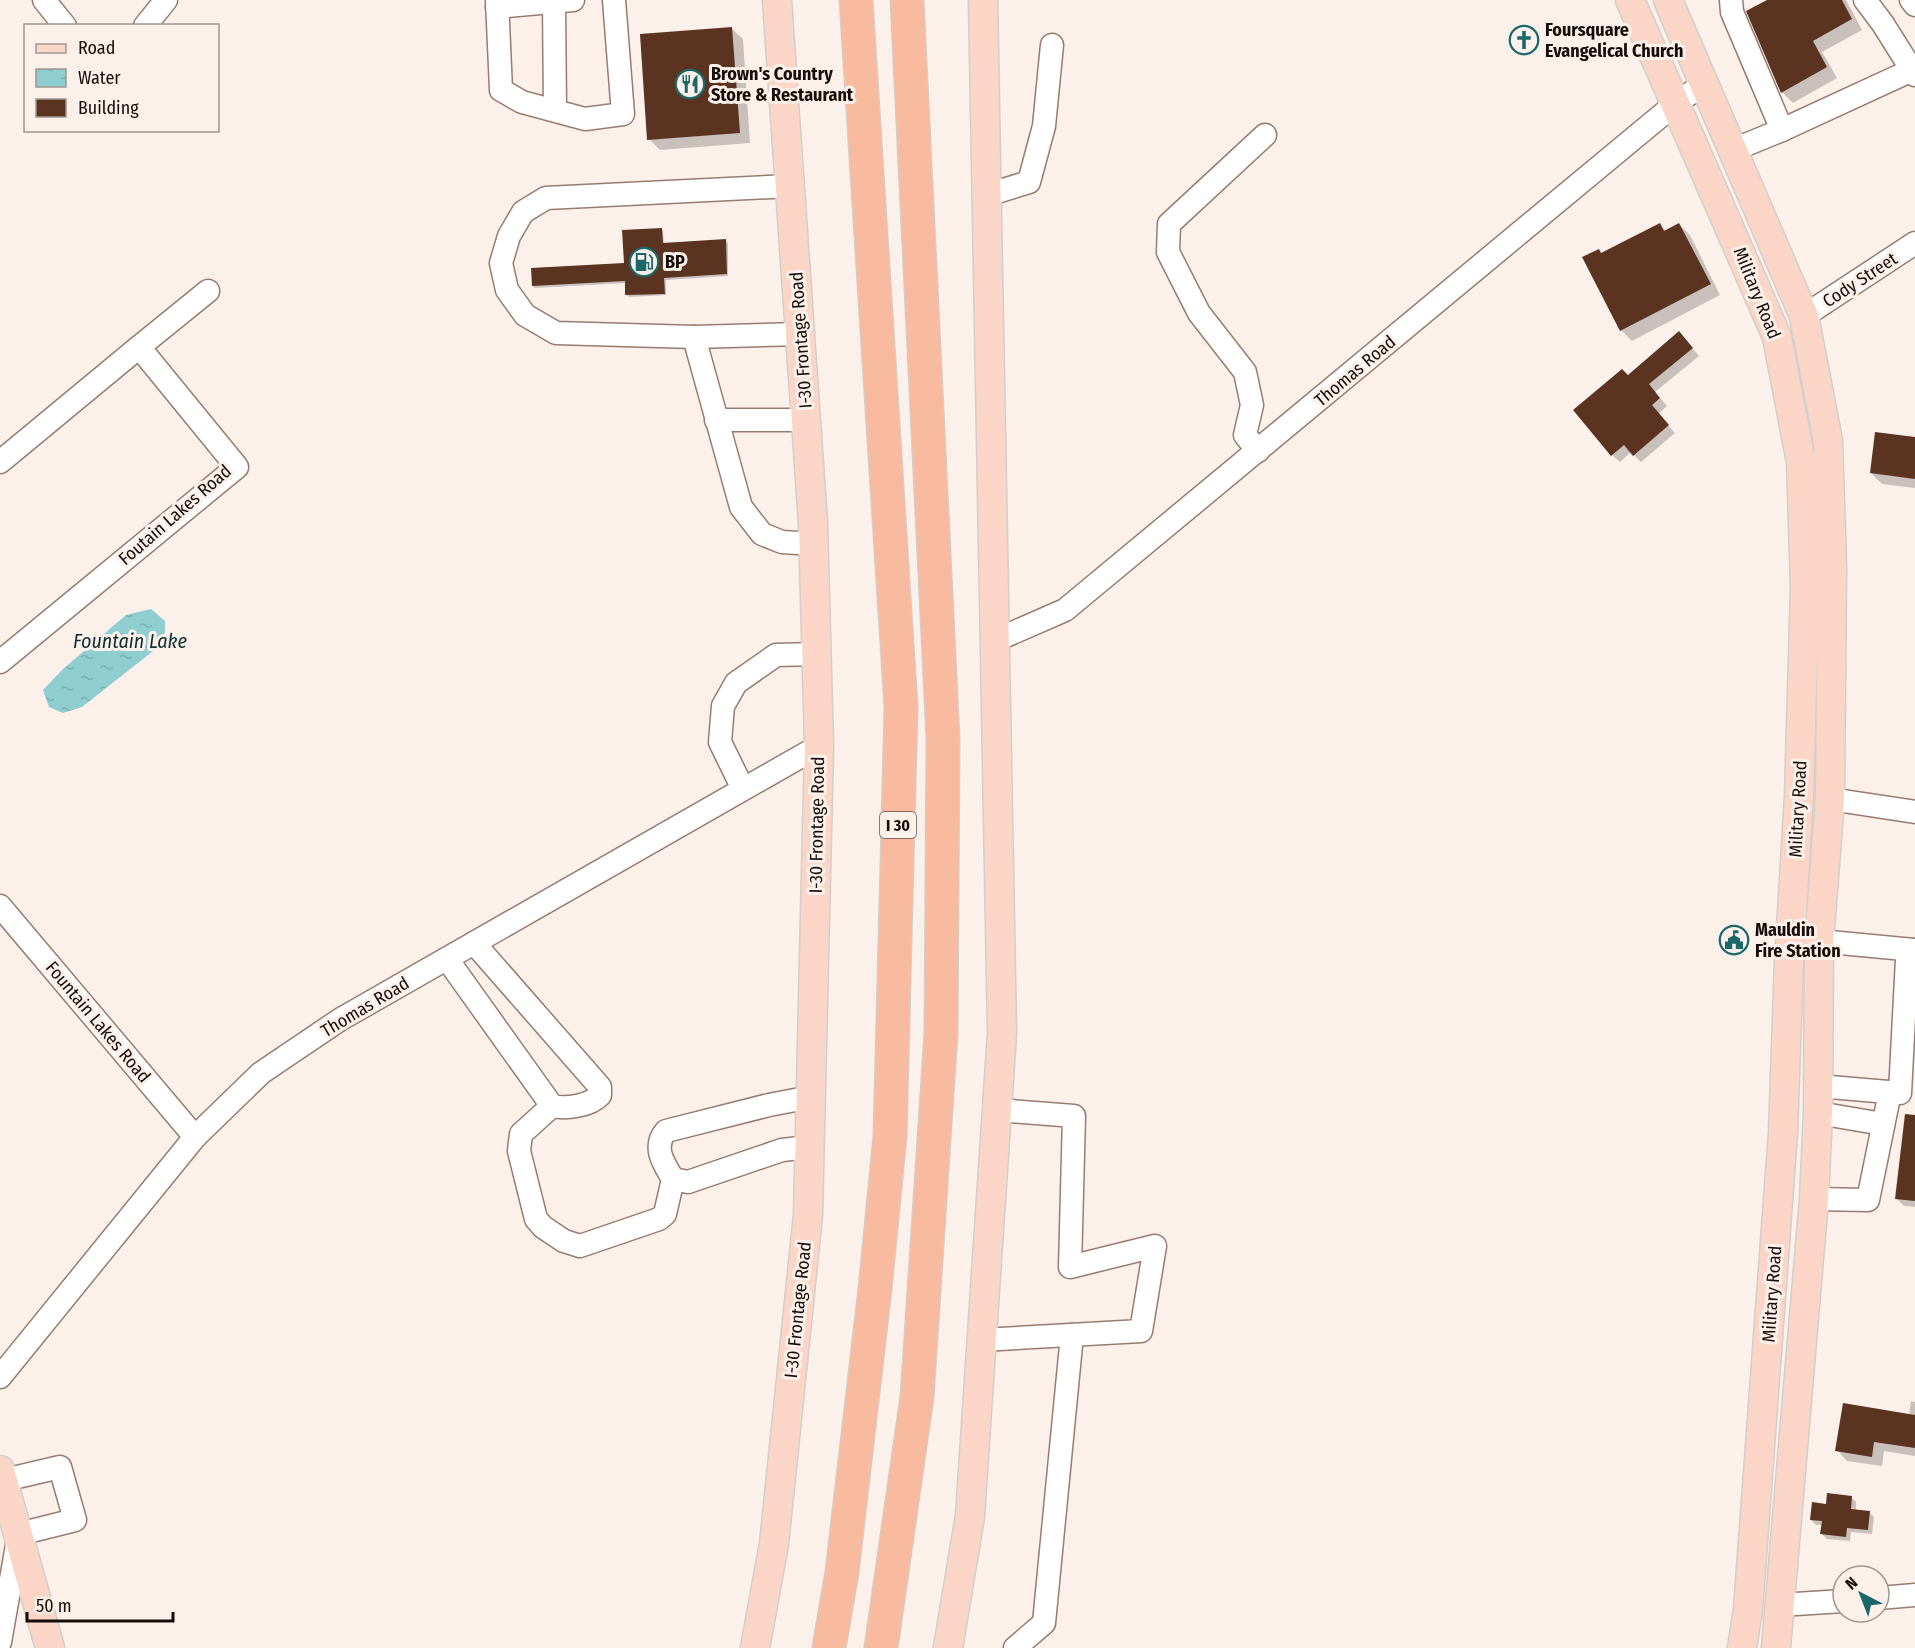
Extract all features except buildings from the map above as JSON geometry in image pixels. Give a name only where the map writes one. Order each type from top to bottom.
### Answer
[{"type":"highway","name":"I 30","points":[[829,1648],[846,1536],[875,1289],[890,1136],[901,707],[856,0]]},
{"type":"highway","name":"I 30","points":[[881,1648],[917,1397],[941,1033],[943,739],[907,0]]},
{"type":"main road","name":"I-30 Frontage Road","points":[[755,1648],[774,1544],[808,1215],[819,746],[814,544],[777,0]]},
{"type":"main road","points":[[948,1648],[970,1516],[1002,1033],[983,0]]},
{"type":"main road","name":"Military Road","points":[[1630,0],[1777,337],[1801,462],[1805,587],[1799,797],[1778,1210],[1748,1610],[1742,1648]]},
{"type":"main road","name":"Military Road","points":[[1668,0],[1804,316],[1828,441],[1832,567],[1830,799],[1819,941],[1818,1100],[1814,1198],[1776,1648]]},
{"type":"main road","points":[[1791,943],[1819,941]]},
{"type":"main road","points":[[1,1477],[50,1648]]},
{"type":"main road","points":[[1748,1610],[1780,1605]]},
{"type":"street","points":[[44,0],[63,24]]},
{"type":"street","points":[[148,24],[166,0]]},
{"type":"street","points":[[555,110],[564,1],[497,4],[501,90],[522,102],[585,119],[622,114],[614,0]]},
{"type":"street","points":[[1731,0],[1732,12],[1782,130]]},
{"type":"street","points":[[1733,150],[1913,73],[1883,24],[1865,0]]},
{"type":"street","points":[[1911,0],[1915,5]]},
{"type":"street","points":[[987,195],[1029,182],[1044,126],[1052,45]]},
{"type":"street","name":"Thomas Road","points":[[993,641],[1065,610],[1674,105],[1705,83]]},
{"type":"street","points":[[1258,451],[1245,435],[1252,405],[1245,372],[1199,313],[1168,252],[1169,224],[1265,135]]},
{"type":"street","points":[[790,186],[546,198],[523,212],[509,236],[501,263],[507,290],[525,315],[556,333],[694,337],[800,334]]},
{"type":"street","name":"Cody Street","points":[[1804,316],[1915,243]]},
{"type":"street","points":[[0,462],[208,291]]},
{"type":"street","points":[[694,337],[741,507],[762,534],[782,542],[814,544]]},
{"type":"street","name":"Foutain Lakes Road","points":[[0,662],[237,467],[139,347]]},
{"type":"street","points":[[716,420],[806,420]]},
{"type":"street","points":[[742,789],[720,742],[723,706],[736,683],[776,655],[816,654]]},
{"type":"street","name":"Thomas Road","points":[[0,1377],[195,1137],[261,1073],[341,1019],[819,746]]},
{"type":"street","points":[[1830,799],[1915,812]]},
{"type":"street","name":"Fountain Lakes Road","points":[[0,906],[195,1137]]},
{"type":"street","points":[[1819,941],[1915,950]]},
{"type":"street","points":[[447,959],[552,1106],[565,1109],[596,1099],[600,1095],[600,1087],[503,979],[474,943]]},
{"type":"street","points":[[1818,1100],[1890,1092],[1900,1093],[1907,959],[1915,950]]},
{"type":"street","points":[[1814,1198],[1868,1200],[1890,1092]]},
{"type":"street","points":[[552,1106],[521,1134],[519,1151],[536,1219],[543,1227],[564,1241],[580,1246],[659,1219],[665,1214],[673,1179],[662,1161],[659,1149],[660,1138],[666,1131],[811,1097]]},
{"type":"street","points":[[1818,1100],[1883,1124]]},
{"type":"street","points":[[982,1340],[1141,1331],[1155,1246],[1071,1267],[1074,1116],[997,1110]]},
{"type":"street","points":[[673,1179],[688,1182],[782,1150],[809,1147]]},
{"type":"street","points":[[1015,1648],[1044,1623],[1072,1335]]},
{"type":"street","points":[[0,1642],[19,1534],[75,1520],[60,1467],[1,1477]]},
{"type":"street","points":[[1891,1597],[1915,1595]]},
{"type":"street","points":[[1780,1605],[1831,1602]]},
{"type":"water","name":"Fountain Lake","points":[[151,609],[165,621],[162,644],[82,707],[63,713],[49,707],[43,690],[63,669],[126,615]]},
{"type":"place","name":"Foursquare Evangelical Church","points":[[1524,40]]},
{"type":"place","name":"Brown's Country Store & Restaurant","points":[[690,84]]},
{"type":"place","name":"BP","points":[[644,262]]},
{"type":"place","name":"Mauldin Fire Station","points":[[1734,940]]}]
